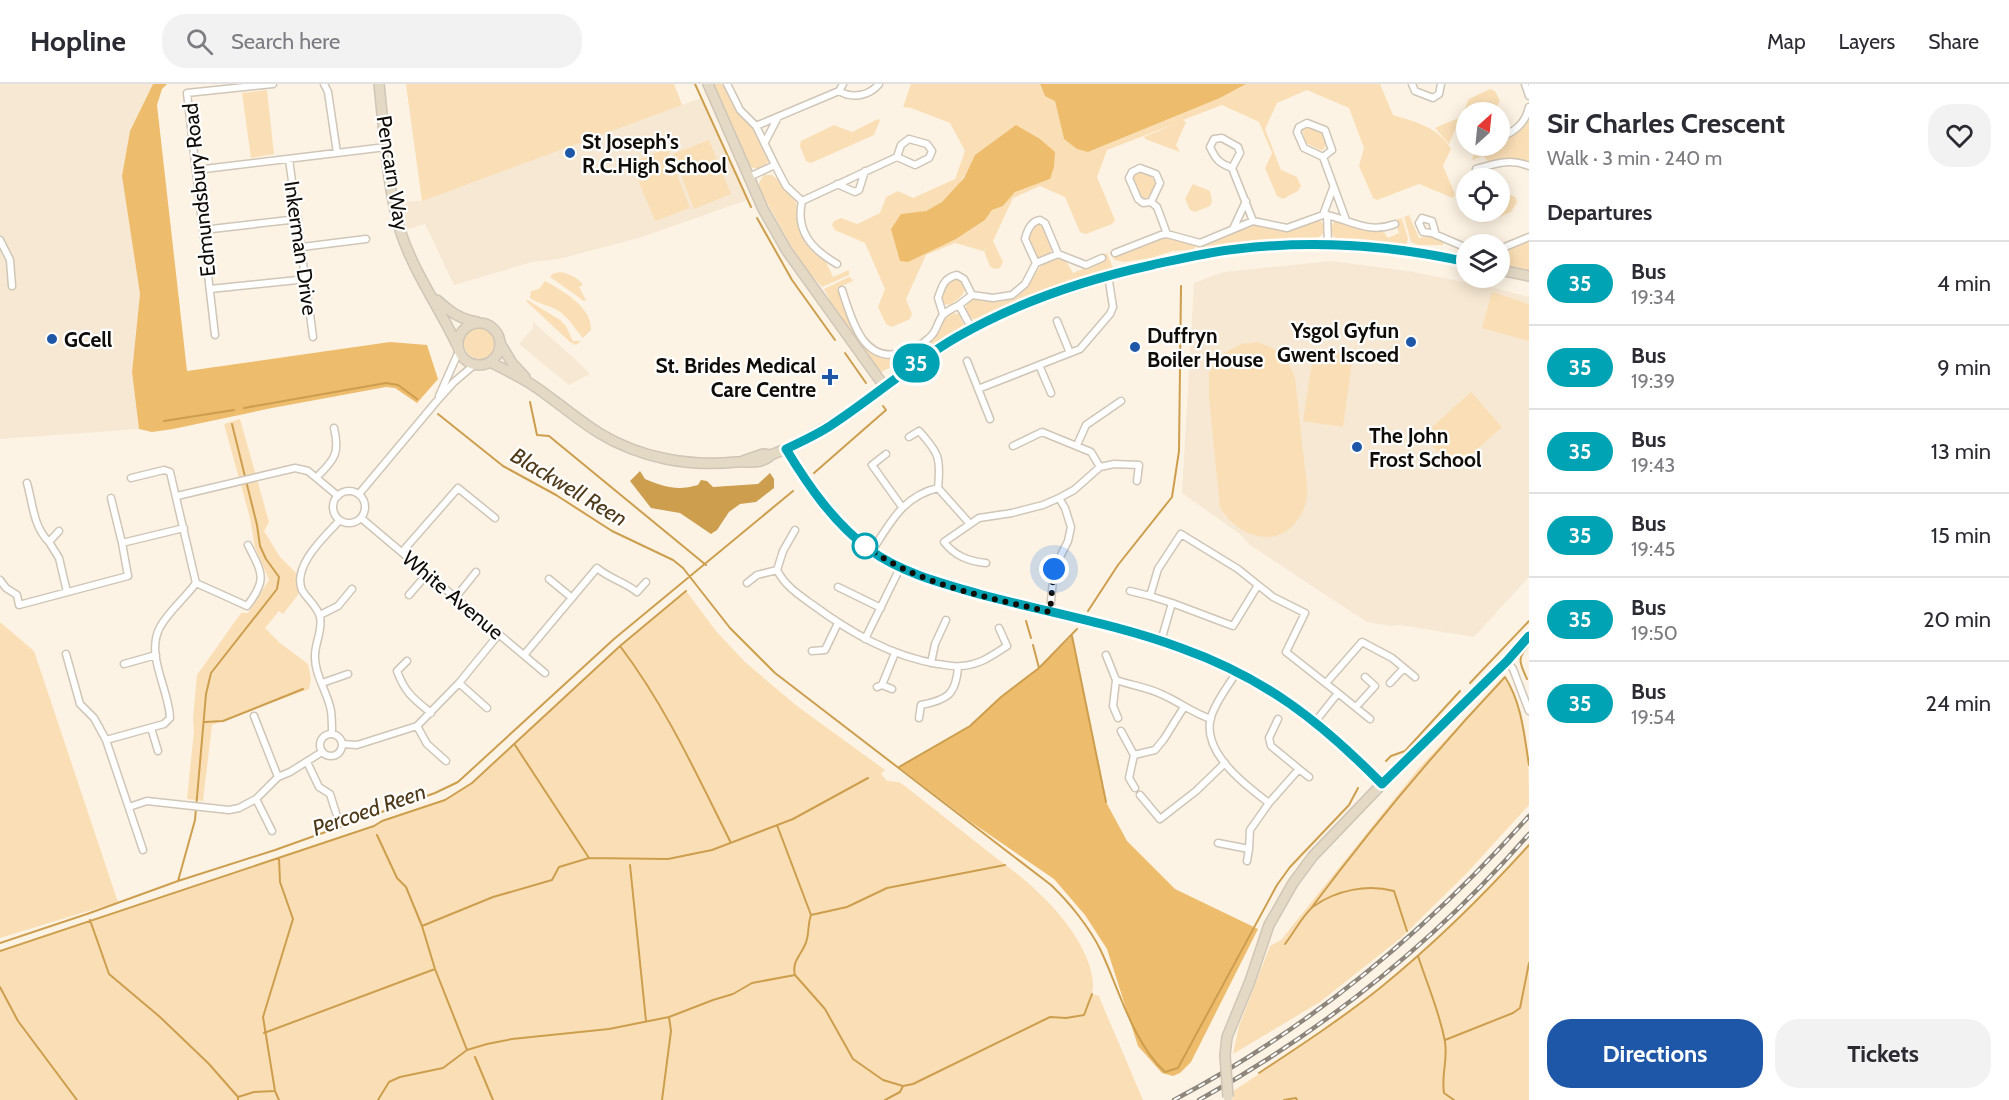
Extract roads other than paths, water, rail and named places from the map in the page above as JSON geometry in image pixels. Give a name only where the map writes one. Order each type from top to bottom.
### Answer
[{"type":"street","name":"Edmundsbury Road","points":[[215,335],[187,93],[211,87],[273,84]]},
{"type":"street","points":[[324,84],[328,92],[337,153]]},
{"type":"street","name":"Pencarn Way","points":[[380,84],[386,147],[400,231],[416,269],[458,348]]},
{"type":"street","points":[[708,84],[763,209],[787,251],[884,386]]},
{"type":"street","points":[[727,84],[740,110],[756,126],[786,186],[802,201]]},
{"type":"street","points":[[756,126],[839,92],[843,84]]},
{"type":"street","points":[[839,92],[855,97],[872,90],[879,84]]},
{"type":"street","points":[[1412,84],[1415,91],[1432,98],[1439,94],[1441,84]]},
{"type":"street","points":[[1525,84],[1529,96]]},
{"type":"street","points":[[1510,133],[1523,123],[1529,107]]},
{"type":"street","points":[[765,142],[778,117]]},
{"type":"street","points":[[1323,157],[1332,150],[1325,130],[1307,123],[1299,127],[1297,132],[1304,147],[1323,157],[1346,220]]},
{"type":"street","points":[[1232,168],[1240,153],[1238,147],[1222,138],[1214,139],[1210,147],[1215,159],[1232,168],[1254,221]]},
{"type":"street","points":[[909,139],[927,144],[932,151],[930,159],[915,165],[910,165],[897,158],[901,145],[909,139]]},
{"type":"street","points":[[196,170],[386,147]]},
{"type":"street","points":[[802,201],[897,158]]},
{"type":"street","name":"Inkerman Drive","points":[[289,159],[307,279],[313,337]]},
{"type":"street","points":[[1480,168],[1508,161],[1529,166]]},
{"type":"street","points":[[749,177],[775,165]]},
{"type":"street","points":[[1151,202],[1160,183],[1156,174],[1140,168],[1132,172],[1129,178],[1138,199],[1143,203],[1151,202],[1157,207],[1167,234]]},
{"type":"street","points":[[837,184],[855,192],[859,190],[865,171]]},
{"type":"street","points":[[1328,244],[1325,215],[1333,187]]},
{"type":"street","points":[[802,201],[802,223],[811,245],[837,264]]},
{"type":"street","points":[[1232,229],[1245,201]]},
{"type":"street","points":[[1115,253],[1167,234],[1200,243],[1254,221],[1287,228],[1313,217],[1325,215],[1371,229],[1383,229],[1395,224]]},
{"type":"street","points":[[203,230],[298,219]]},
{"type":"street","points":[[1036,263],[1025,239],[1035,221],[1043,221],[1058,254]]},
{"type":"street","points":[[1436,235],[1456,243]]},
{"type":"street","points":[[1510,245],[1529,237]]},
{"type":"street","points":[[302,247],[366,239]]},
{"type":"street","points":[[0,240],[10,260],[12,286]]},
{"type":"street","points":[[490,362],[531,384],[599,433],[628,448],[682,462],[712,464],[741,462],[763,454],[771,455],[829,427],[934,351],[972,329],[1045,295],[1108,275],[1237,249],[1328,244],[1409,250],[1456,260]]},
{"type":"street","points":[[842,290],[862,340],[870,348],[882,354],[902,352],[927,340],[936,329],[943,314],[972,295],[993,298],[1012,295],[1025,284],[1036,263],[1058,254],[1086,265],[1102,258]]},
{"type":"street","points":[[1510,272],[1529,276]]},
{"type":"street","points":[[943,314],[938,298],[948,278],[955,275],[962,277],[972,295]]},
{"type":"street","points":[[978,389],[1080,349],[1110,314],[1113,307],[1108,275]]},
{"type":"street","points":[[210,289],[307,279]]},
{"type":"street","name":"Pencarn Way","points":[[429,292],[451,313],[478,323]]},
{"type":"street","points":[[959,305],[972,329]]},
{"type":"street","points":[[1057,321],[1070,353]]},
{"type":"street","points":[[436,402],[458,348],[461,332],[465,327],[478,323],[493,328],[512,363],[531,384]]},
{"type":"street","points":[[359,494],[454,382],[474,365],[490,362],[498,354],[500,343]]},
{"type":"street","points":[[458,348],[462,357],[474,365]]},
{"type":"street","points":[[967,361],[990,419]]},
{"type":"street","points":[[1039,365],[1051,393]]},
{"type":"street","points":[[1077,445],[1086,425],[1121,401]]},
{"type":"street","points":[[317,477],[336,455],[338,444],[334,428]]},
{"type":"street","points":[[909,437],[920,430],[935,450],[940,464],[938,488],[970,524]]},
{"type":"street","points":[[1013,446],[1042,432],[1091,452],[1100,467]]},
{"type":"street","points":[[786,449],[805,481],[824,506],[850,533],[872,551],[900,568],[949,585],[1161,641],[1237,672],[1291,704],[1315,722],[1382,784]]},
{"type":"street","points":[[886,454],[872,465],[902,507]]},
{"type":"street","points":[[936,544],[944,542],[979,518],[1012,513],[1043,505],[1059,498],[1074,490],[1100,467],[1114,464],[1139,465],[1137,481]]},
{"type":"street","points":[[177,496],[295,468],[309,471],[338,496]]},
{"type":"street","points":[[130,478],[164,470],[170,472],[196,583]]},
{"type":"street","points":[[27,483],[36,521],[41,534],[59,558],[67,592]]},
{"type":"street","points":[[402,552],[458,488],[495,518]]},
{"type":"street","points":[[872,551],[902,507],[924,491],[938,488]]},
{"type":"street","points":[[346,491],[359,494],[364,500],[366,509],[361,518],[349,523],[340,520],[334,513],[333,507],[338,496],[346,491]]},
{"type":"street","points":[[0,580],[6,588],[17,595],[19,604],[128,576],[111,498]]},
{"type":"street","points":[[1050,612],[1054,569],[1068,541],[1071,527],[1059,498]]},
{"type":"street","name":"White Avenue","points":[[361,518],[545,673]]},
{"type":"street","points":[[332,734],[331,710],[314,657],[321,624],[320,615],[305,595],[300,577],[312,550],[340,520]]},
{"type":"street","points":[[122,543],[184,528]]},
{"type":"street","points":[[795,530],[783,551],[777,570],[781,578],[790,589],[865,639],[895,653],[931,663],[958,667],[973,665],[989,659],[1007,646],[999,628]]},
{"type":"street","points":[[49,542],[59,531]]},
{"type":"street","points":[[1150,596],[1158,569],[1181,534],[1238,569],[1273,597],[1305,613],[1286,652],[1370,719]]},
{"type":"street","points":[[944,542],[953,553],[963,558],[986,563]]},
{"type":"street","points":[[196,583],[248,606],[262,583],[262,573],[248,545]]},
{"type":"street","points":[[524,655],[597,568],[637,592],[646,582]]},
{"type":"street","points":[[865,639],[900,568]]},
{"type":"street","points":[[747,583],[757,575],[777,570]]},
{"type":"street","points":[[456,597],[476,572]]},
{"type":"street","points":[[409,595],[427,574]]},
{"type":"street","points":[[549,579],[572,598]]},
{"type":"street","points":[[106,740],[164,724],[170,718],[170,709],[156,655],[156,636],[162,624],[196,583]]},
{"type":"street","points":[[1130,591],[1172,603],[1233,626],[1258,585]]},
{"type":"street","points":[[838,586],[881,608]]},
{"type":"street","points":[[320,615],[339,606],[352,589]]},
{"type":"street","points":[[1161,641],[1172,603]]},
{"type":"street","points":[[931,663],[935,644],[946,620]]},
{"type":"street","points":[[812,651],[825,650],[838,623]]},
{"type":"street","points":[[342,744],[357,745],[417,726],[459,682],[499,634]]},
{"type":"street","points":[[1227,1098],[1225,1055],[1227,1037],[1250,981],[1269,925],[1280,903],[1313,856],[1382,784],[1507,661],[1529,636]]},
{"type":"street","points":[[1326,683],[1362,642],[1382,651],[1415,677]]},
{"type":"street","points":[[892,689],[880,686],[895,653]]},
{"type":"street","points":[[66,654],[80,704],[94,718],[106,740],[107,750],[129,807],[142,850]]},
{"type":"street","points":[[124,664],[156,655]]},
{"type":"street","points":[[1106,655],[1116,680],[1113,706],[1118,718]]},
{"type":"street","points":[[407,661],[398,671],[401,682],[413,698],[431,713]]},
{"type":"street","points":[[1507,661],[1513,669],[1529,711]]},
{"type":"street","points":[[919,718],[921,705],[941,701],[953,692],[958,667]]},
{"type":"street","points":[[1390,683],[1404,668]]},
{"type":"street","points":[[1237,672],[1210,719],[1211,736],[1214,747],[1225,763],[1244,784],[1269,803]]},
{"type":"street","points":[[322,683],[348,674]]},
{"type":"street","points":[[1356,707],[1375,686],[1365,677]]},
{"type":"street","points":[[1116,680],[1157,692],[1196,714],[1210,719]]},
{"type":"street","points":[[459,682],[486,708]]},
{"type":"street","points":[[1315,722],[1338,693]]},
{"type":"street","points":[[1134,755],[1155,750],[1184,707]]},
{"type":"street","points":[[254,716],[278,777]]},
{"type":"street","points":[[1278,719],[1269,738],[1271,746],[1309,777]]},
{"type":"street","points":[[417,726],[428,744],[446,761]]},
{"type":"street","points":[[151,728],[158,751]]},
{"type":"street","points":[[1121,731],[1134,755],[1129,778],[1135,788]]},
{"type":"street","points":[[327,734],[332,734],[338,736],[342,744],[341,750],[337,755],[327,756],[319,747],[321,740],[327,734]]},
{"type":"street","points":[[129,807],[147,801],[205,809],[239,808],[255,799],[278,777],[322,752]]},
{"type":"street","points":[[307,762],[319,787],[330,794],[336,813]]},
{"type":"street","points":[[1140,795],[1160,819],[1196,791],[1225,763]]},
{"type":"street","points":[[1247,861],[1250,830],[1269,803],[1299,770]]},
{"type":"street","points":[[255,799],[272,831]]},
{"type":"street","points":[[1218,843],[1249,849]]},
{"type":"waterway","points":[[695,84],[751,207]]},
{"type":"waterway","points":[[757,218],[792,280],[835,340]]},
{"type":"waterway","points":[[1088,611],[1118,565],[1172,497],[1179,451],[1181,286]]},
{"type":"waterway","points":[[845,353],[866,383]]},
{"type":"waterway","name":"Blackwell Reen","points":[[244,408],[386,383],[398,385],[417,399]]},
{"type":"waterway","points":[[530,402],[537,435],[549,436],[706,565]]},
{"type":"waterway","points":[[814,473],[886,410],[883,406]]},
{"type":"waterway","name":"Blackwell Reen","points":[[164,421],[234,410]]},
{"type":"waterway","points":[[438,414],[503,466],[556,495],[612,531],[673,560],[683,568],[730,628],[775,673],[1051,885],[1072,907],[1091,933],[1135,1031],[1165,1072],[1178,1068],[1277,885],[1290,867],[1349,805],[1358,788]]},
{"type":"waterway","points":[[178,881],[195,820],[206,694],[211,673],[277,589],[279,577],[260,546],[232,424]]},
{"type":"waterway","points":[[0,943],[275,850],[435,793],[458,782],[614,639],[793,491]]},
{"type":"waterway","name":"Percoed Reen","points":[[0,951],[374,826],[382,821],[445,800],[472,783],[620,646],[686,591]]},
{"type":"waterway","points":[[1026,621],[1031,638]]},
{"type":"waterway","points":[[1470,683],[1529,621]]},
{"type":"waterway","points":[[899,767],[970,726],[1001,697],[1039,668],[1077,629]]},
{"type":"waterway","points":[[1072,636],[1106,802]]},
{"type":"waterway","points":[[1033,645],[1039,668]]},
{"type":"waterway","points":[[1527,679],[1520,661],[1529,645]]},
{"type":"waterway","points":[[620,646],[666,716],[730,841]]},
{"type":"waterway","points":[[1312,907],[1405,789],[1505,677],[1519,709],[1529,765]]},
{"type":"waterway","points":[[205,722],[223,721],[303,689]]},
{"type":"waterway","points":[[1386,761],[1391,756],[1405,751],[1460,691]]},
{"type":"waterway","points":[[515,745],[589,858]]},
{"type":"waterway","points":[[422,926],[493,897],[552,880],[559,867],[589,858],[668,859],[712,850],[793,819],[868,778]]},
{"type":"waterway","points":[[777,825],[811,915]]},
{"type":"waterway","points":[[377,835],[397,878],[406,887],[467,1050]]},
{"type":"waterway","points":[[1259,1073],[1335,1021],[1400,972],[1457,920],[1529,845]]},
{"type":"waterway","points":[[279,858],[280,882],[293,919],[263,1017],[275,1091],[279,1100]]},
{"type":"waterway","points":[[630,865],[646,1021]]},
{"type":"waterway","points":[[795,975],[796,961],[808,936],[811,915],[847,907],[887,888],[1005,865]]},
{"type":"waterway","points":[[1285,944],[1314,906],[1342,892],[1363,888],[1394,891],[1407,931]]},
{"type":"waterway","points":[[90,920],[109,974],[160,1017],[209,1064],[238,1097],[238,1100]]},
{"type":"waterway","points":[[1418,956],[1443,1031],[1446,1055],[1444,1093],[1454,1100]]},
{"type":"waterway","points":[[1445,1040],[1513,1013],[1520,1008],[1529,963]]},
{"type":"waterway","points":[[264,1033],[435,969]]},
{"type":"waterway","points":[[378,1100],[389,1082],[400,1077],[443,1068],[467,1050],[487,1044],[512,1039],[609,1029],[669,1017],[733,994],[752,983],[795,975],[825,1009],[853,1059],[883,1080],[903,1086],[913,1084],[1050,1017],[1066,1018],[1084,1015],[1092,994]]},
{"type":"waterway","points":[[0,987],[18,1021],[77,1100]]},
{"type":"waterway","points":[[662,1100],[671,1031],[669,1017]]},
{"type":"waterway","points":[[475,1057],[493,1100]]},
{"type":"waterway","points":[[885,1100],[900,1092],[903,1086]]},
{"type":"waterway","points":[[238,1097],[254,1092],[274,1091]]},
{"type":"waterway","points":[[1284,1100],[1296,1098],[1297,1100]]},
{"type":"railway","points":[[1174,1100],[1273,1041],[1365,974],[1450,898],[1529,816]]},
{"type":"railway","points":[[1199,1100],[1290,1044],[1376,981],[1456,911],[1529,834]]},
{"type":"place","name":"St Joseph's R.C.High School","points":[[570,153]]},
{"type":"place","name":"GCell","points":[[52,339]]},
{"type":"place","name":"Ysgol Gyfun Gwent Iscoed","points":[[1411,342]]},
{"type":"place","name":"Duffryn Boiler House","points":[[1135,347]]},
{"type":"place","name":"St. Brides Medical Care Centre","points":[[830,377]]},
{"type":"place","name":"The John Frost School","points":[[1357,447]]}]
